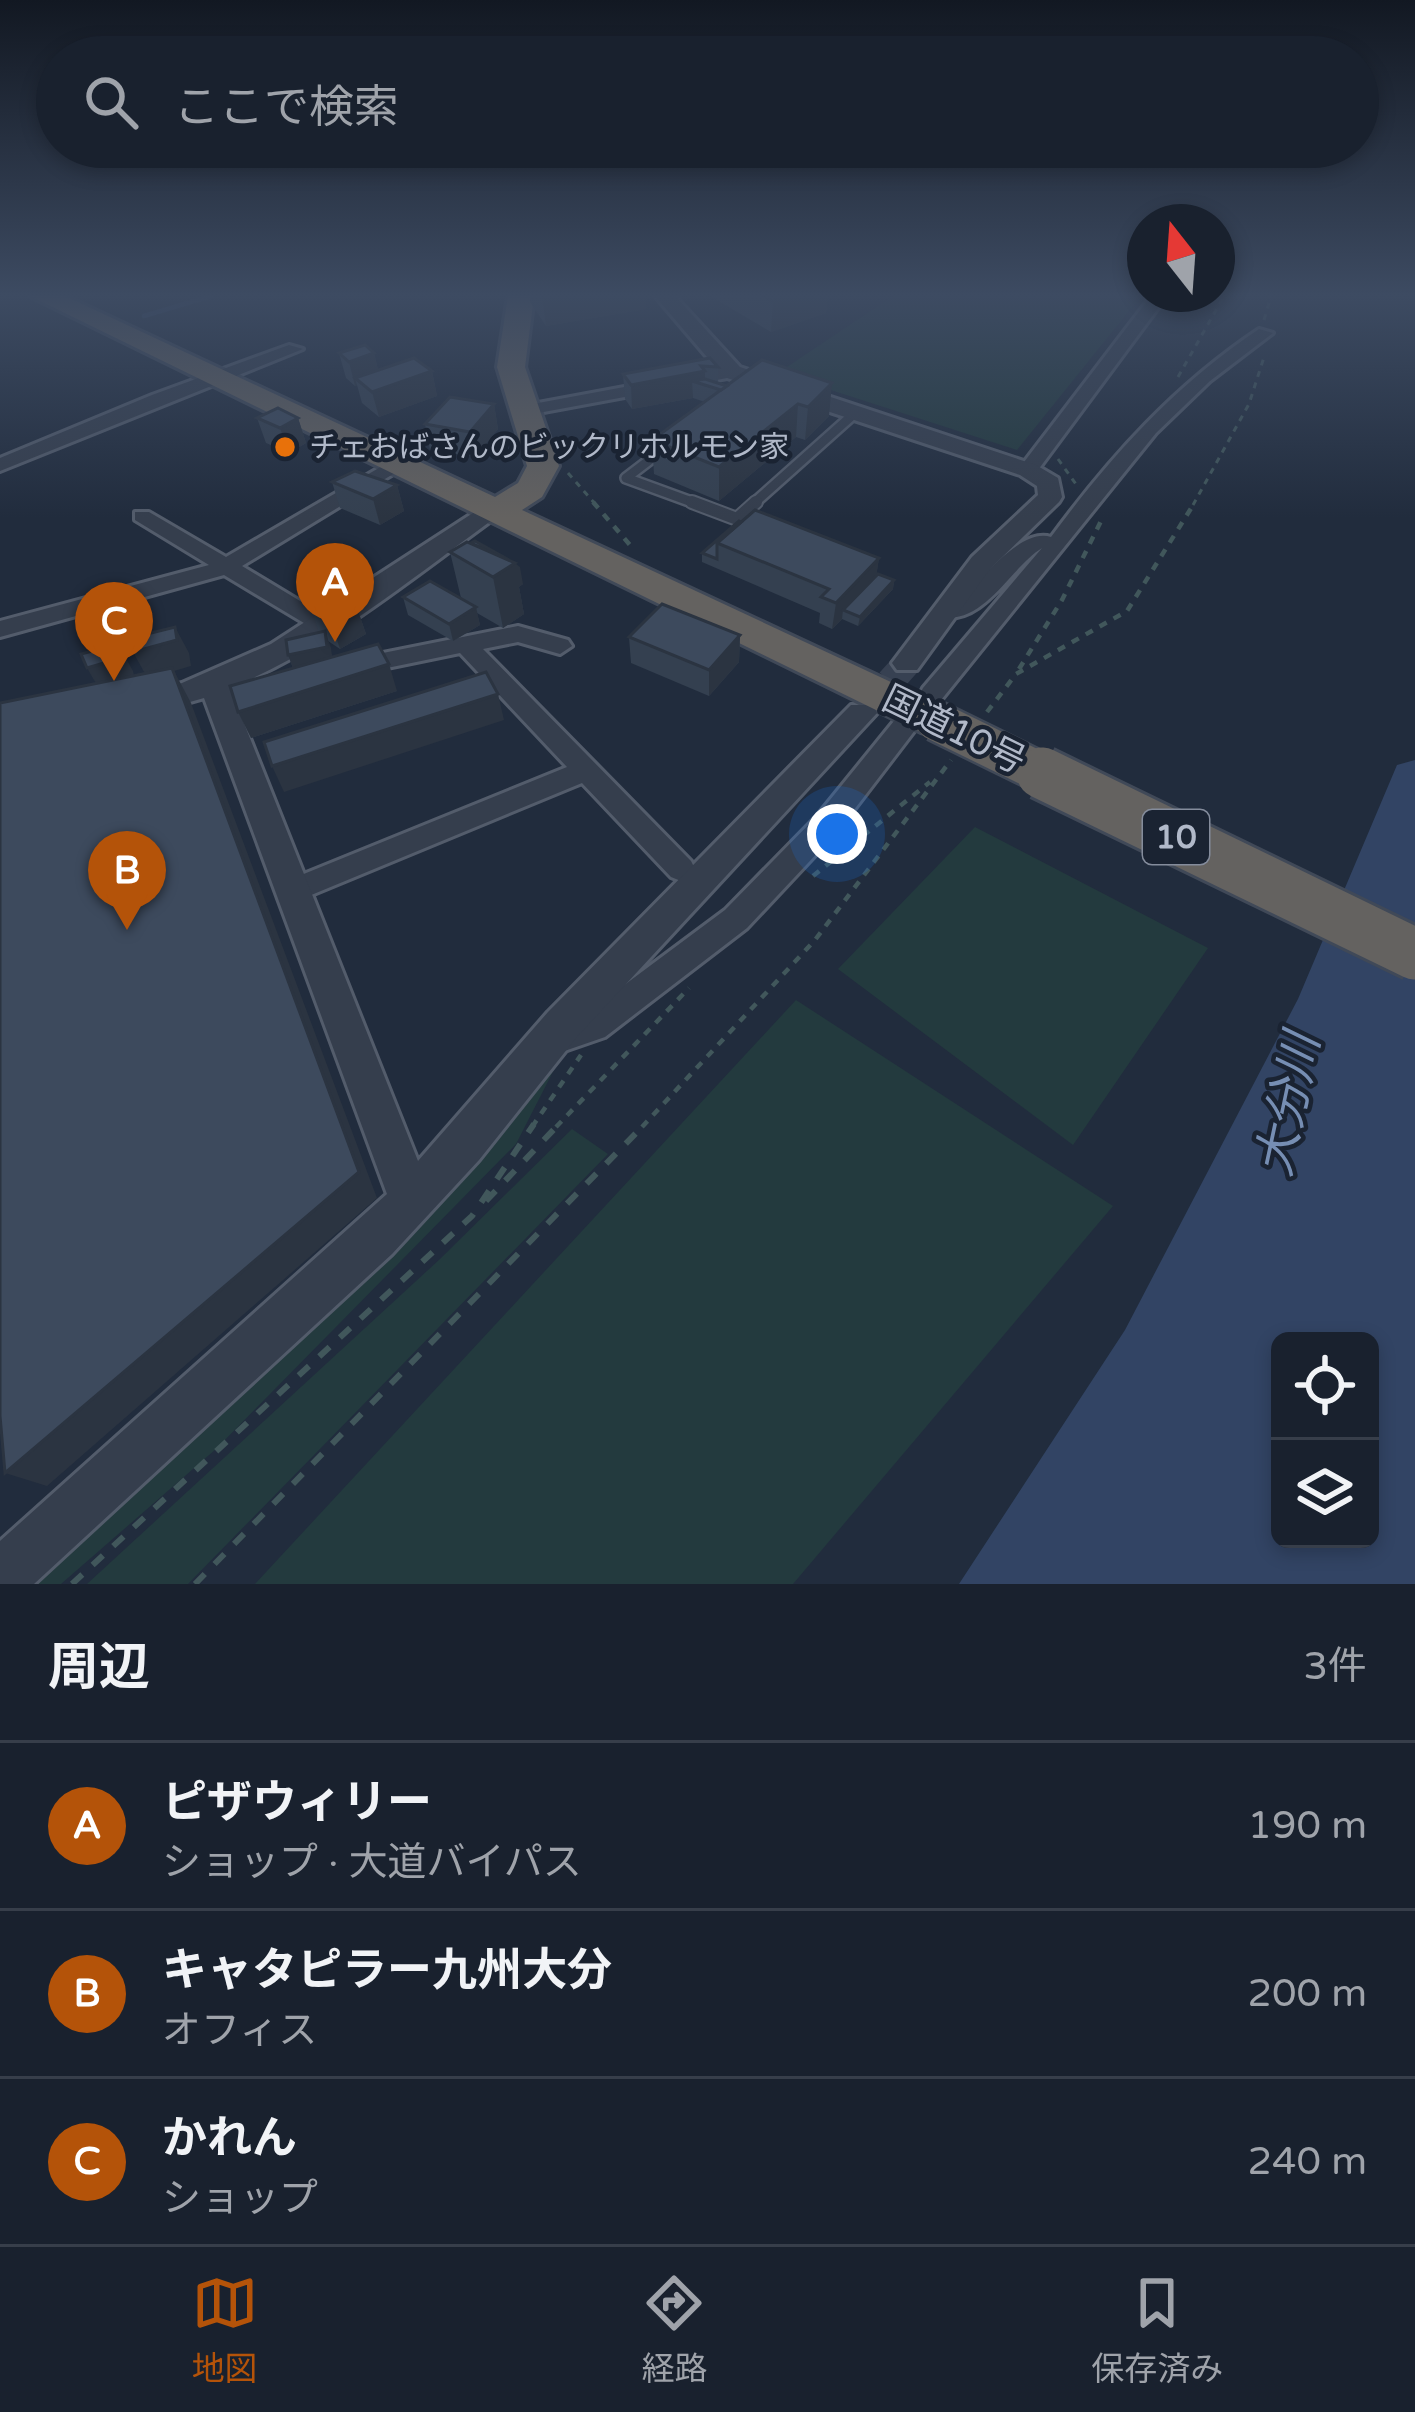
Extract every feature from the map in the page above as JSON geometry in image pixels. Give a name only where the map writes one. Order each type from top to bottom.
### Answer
[{"type":"highway","points":[[214,370],[505,504]]},
{"type":"highway","points":[[215,370],[396,464],[505,504]]},
{"type":"highway","points":[[496,370],[532,463],[527,479],[505,504]]},
{"type":"highway","points":[[505,504],[540,479],[543,466],[511,370]]},
{"type":"highway","name":"国道10号","points":[[505,504],[1415,954]]},
{"type":"highway","name":"国道10号","points":[[944,718],[1415,923]]},
{"type":"street","points":[[0,465],[235,370]]},
{"type":"street","points":[[737,370],[746,379]]},
{"type":"street","points":[[1028,470],[1103,370]]},
{"type":"street","points":[[548,1041],[594,1027],[755,901],[827,824],[944,718],[1055,546],[1130,445],[1215,370]]},
{"type":"street","points":[[522,411],[746,379],[1028,470],[1049,483],[1051,497],[981,563],[907,663]]},
{"type":"street","points":[[0,629],[224,568],[396,464]]},
{"type":"street","points":[[181,720],[220,686],[505,504]]},
{"type":"street","points":[[142,517],[322,624]]},
{"type":"street","points":[[949,612],[968,605],[1032,543],[1040,540],[1055,546]]},
{"type":"street","points":[[329,672],[518,634],[560,646]]},
{"type":"street","points":[[465,644],[681,869]]},
{"type":"street","points":[[108,711],[220,686],[283,681]]},
{"type":"street","points":[[220,686],[412,1202]]},
{"type":"street","points":[[0,1578],[176,1423],[412,1202],[548,1041],[862,712]]},
{"type":"street","points":[[294,890],[586,770]]},
{"type":"lane","points":[[679,438],[626,478],[736,519],[855,413]]},
{"type":"path","points":[[1166,415],[1163,402],[1181,370]]},
{"type":"path","points":[[195,1584],[720,1048],[815,940],[939,774],[944,718],[1127,611],[1223,458],[1260,370]]},
{"type":"path","points":[[568,473],[630,545]]},
{"type":"path","points":[[1016,674],[1062,600],[1114,494],[1100,486]]},
{"type":"path","points":[[809,879],[939,774]]},
{"type":"path","points":[[72,1584],[472,1216],[693,984]]},
{"type":"path","points":[[472,1216],[568,1078],[594,1027]]},
{"type":"green space","points":[[1081,370],[1017,450],[778,373]]},
{"type":"green space","points":[[975,827],[1208,948],[1073,1145],[838,969]]},
{"type":"green space","points":[[796,1000],[1113,1206],[793,1584],[255,1584]]},
{"type":"green space","points":[[561,1056],[516,1144],[216,1449],[61,1584],[2,1584]]},
{"type":"green space","points":[[572,1129],[608,1154],[188,1584],[87,1584],[440,1259]]},
{"type":"water","name":"大分川","points":[[1415,760],[1415,1584],[959,1584],[1125,1330],[1298,999],[1397,765]]},
{"type":"building","points":[[379,370],[432,371],[372,392],[355,378]]},
{"type":"building","points":[[645,370],[705,371],[631,385],[623,374]]},
{"type":"building","points":[[748,370],[792,370],[832,383],[808,407],[798,404],[719,467],[652,440]]},
{"type":"building","points":[[705,379],[727,386],[721,390],[692,381]]},
{"type":"building","points":[[450,397],[494,404],[470,432],[425,424]]},
{"type":"building","points":[[278,408],[298,418],[280,428],[257,418]]},
{"type":"building","points":[[355,471],[397,485],[373,499],[332,482]]},
{"type":"building","points":[[755,510],[879,558],[836,603],[821,597],[829,589],[717,543]]},
{"type":"building","points":[[739,521],[717,543],[717,559],[702,553]]},
{"type":"building","points":[[467,542],[515,563],[493,577],[450,552]]},
{"type":"building","points":[[878,574],[894,580],[860,617],[843,610]]},
{"type":"building","points":[[430,581],[476,607],[449,624],[403,597]]},
{"type":"building","points":[[339,595],[357,608],[331,622],[312,611]]},
{"type":"building","points":[[662,604],[740,635],[709,670],[629,637]]},
{"type":"building","points":[[175,627],[177,640],[133,652],[131,638]]},
{"type":"building","points":[[325,631],[327,647],[288,655],[286,640]]},
{"type":"building","points":[[118,644],[121,658],[87,668],[81,654]]},
{"type":"building","points":[[378,644],[389,664],[238,712],[230,686]]},
{"type":"building","points":[[172,668],[359,1172],[5,1473],[0,1416],[0,703]]},
{"type":"building","points":[[486,672],[498,694],[272,766],[264,742]]},
{"type":"tunnel","points":[[862,713],[907,663]]},
{"type":"place","name":"チェおばさんのビックリホルモン家","points":[[285,447]]},
{"type":"place","name":"ピザウィリー","points":[[335,642]]},
{"type":"place","name":"かれん","points":[[114,681]]},
{"type":"place","name":"キャタピラー九州大分","points":[[127,930]]}]
